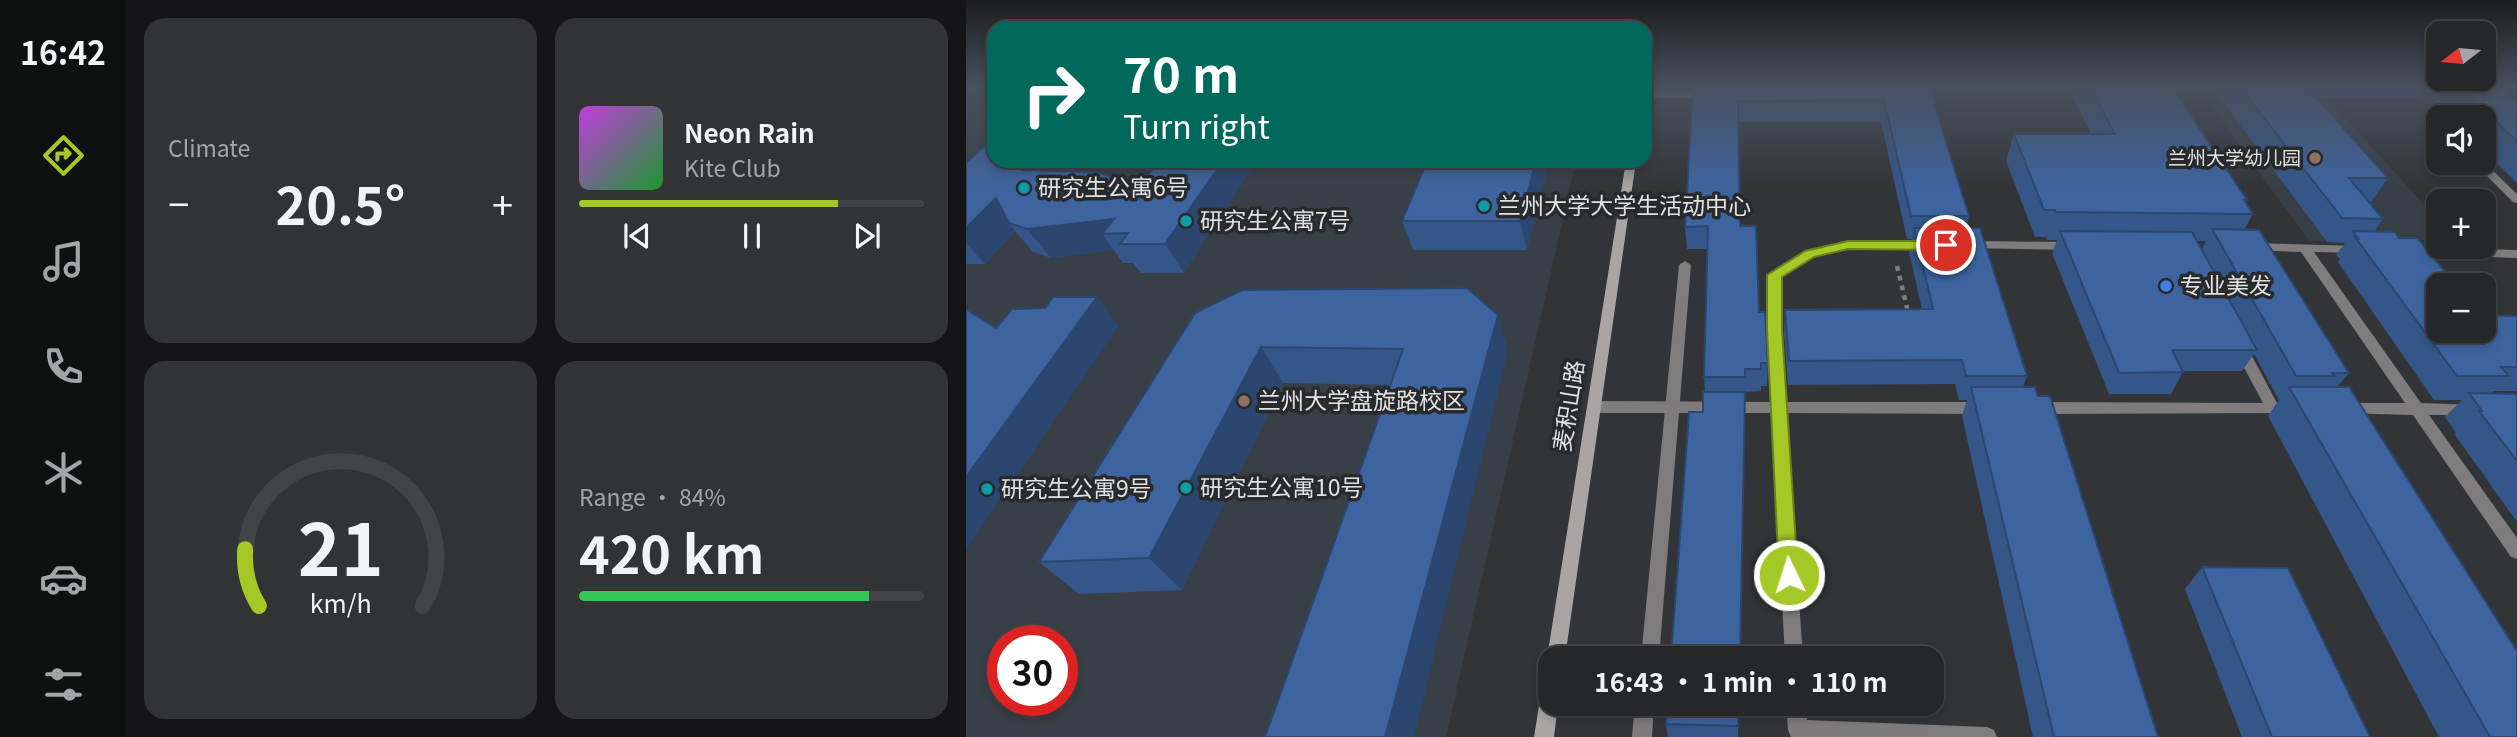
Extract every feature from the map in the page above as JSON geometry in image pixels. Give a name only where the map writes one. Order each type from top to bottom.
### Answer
[{"type":"street","name":"麦积山路","points":[[1558,646],[1631,168]]},
{"type":"street","points":[[2491,175],[2517,200]]},
{"type":"street","points":[[1793,646],[1774,275],[1810,254],[1848,245],[2080,246]]},
{"type":"street","points":[[2239,247],[2371,250]]},
{"type":"street","points":[[2305,248],[2517,552]]},
{"type":"street","points":[[2398,250],[2517,254]]},
{"type":"street","points":[[1651,646],[1685,265]]},
{"type":"street","points":[[2236,339],[2273,409]]},
{"type":"street","points":[[1594,407],[1998,408]]},
{"type":"street","points":[[2026,408],[2492,409]]},
{"type":"street","points":[[1544,737],[1547,716]]},
{"type":"street","points":[[1642,737],[1644,716]]},
{"type":"street","points":[[1797,716],[1798,730],[1987,737]]},
{"type":"path","points":[[1892,245],[1908,313]]},
{"type":"shaded area","name":"兰州大学盘旋路校区","points":[[966,121],[987,121],[987,168],[1574,168],[1446,737],[966,737]]},
{"type":"shaded area","name":"兰州大学幼儿园","points":[[2222,121],[2349,121],[2426,207],[2426,240],[2309,241]]},
{"type":"building","points":[[1691,121],[1738,121],[1740,226],[1756,226],[1759,312],[1765,312],[1768,363],[1761,363],[1761,369],[1745,369],[1745,377],[1704,377],[1708,226],[1685,227]]},
{"type":"building","points":[[1889,121],[1940,121],[1969,216],[1911,216]]},
{"type":"building","points":[[2108,121],[2195,121],[2247,200],[2244,200],[2253,214],[2044,210],[2014,134],[2115,134]]},
{"type":"building","points":[[2267,121],[2338,121],[2388,178],[2349,178],[2383,219],[2342,218]]},
{"type":"building","points":[[2496,121],[2517,121],[2517,141],[2496,122]]},
{"type":"building","points":[[987,144],[987,168],[1099,172],[1137,189],[1154,168],[1218,168],[1165,244],[1120,244],[1128,233],[1102,234],[1114,219],[1027,229],[1009,223],[996,198],[966,228],[966,163]]},
{"type":"building","points":[[1424,168],[1534,168],[1520,221],[1402,221]]},
{"type":"building","points":[[1914,228],[1980,228],[2027,376],[1966,376],[1962,360],[1789,361],[1785,310],[1933,309]]},
{"type":"building","points":[[2212,229],[2259,230],[2349,373],[2332,373],[2335,376],[2296,376]]},
{"type":"building","points":[[2060,231],[2192,232],[2257,350],[2172,350],[2183,372],[2119,373]]},
{"type":"building","points":[[2353,231],[2395,232],[2399,238],[2418,238],[2426,248],[2426,259],[2435,259],[2446,273],[2426,273],[2426,334],[2355,237],[2358,238]]},
{"type":"building","points":[[1467,288],[1498,315],[1385,737],[1265,737],[1403,349],[1261,347],[1149,558],[1039,562],[1195,313],[1242,290]]},
{"type":"building","points":[[1053,297],[1097,297],[966,477],[966,309],[996,328],[1012,309],[1045,308]]},
{"type":"building","points":[[2496,315],[2517,316],[2517,367],[2501,367],[2509,376],[2457,376],[2433,343],[2496,343]]},
{"type":"building","points":[[1971,387],[2035,387],[2038,396],[2050,396],[2158,737],[2054,737]]},
{"type":"building","points":[[2289,387],[2349,387],[2517,651],[2517,737],[2490,737]]},
{"type":"building","points":[[1703,392],[1745,392],[1740,646],[1672,646],[1689,412],[1703,412]]},
{"type":"building","points":[[2469,393],[2517,394],[2517,461],[2479,411],[2482,411]]},
{"type":"building","points":[[2202,567],[2288,568],[2370,737],[2272,737]]},
{"type":"building","points":[[1666,716],[1738,716],[1738,726],[1666,724]]},
{"type":"place","name":"兰州大学幼儿园","points":[[2315,158]]},
{"type":"place","name":"研究生公寓6号","points":[[1024,188]]},
{"type":"place","name":"兰州大学大学生活动中心","points":[[1484,206]]},
{"type":"place","name":"研究生公寓7号","points":[[1186,221]]},
{"type":"place","name":"专业美发","points":[[2166,286]]},
{"type":"place","name":"兰州大学盘旋路校区","points":[[1244,401]]},
{"type":"place","name":"研究生公寓10号","points":[[1186,488]]},
{"type":"place","name":"研究生公寓9号","points":[[987,489]]},
{"type":"route","points":[[1789,575],[1774,329],[1774,275],[1810,254],[1848,245],[1946,245]]}]
